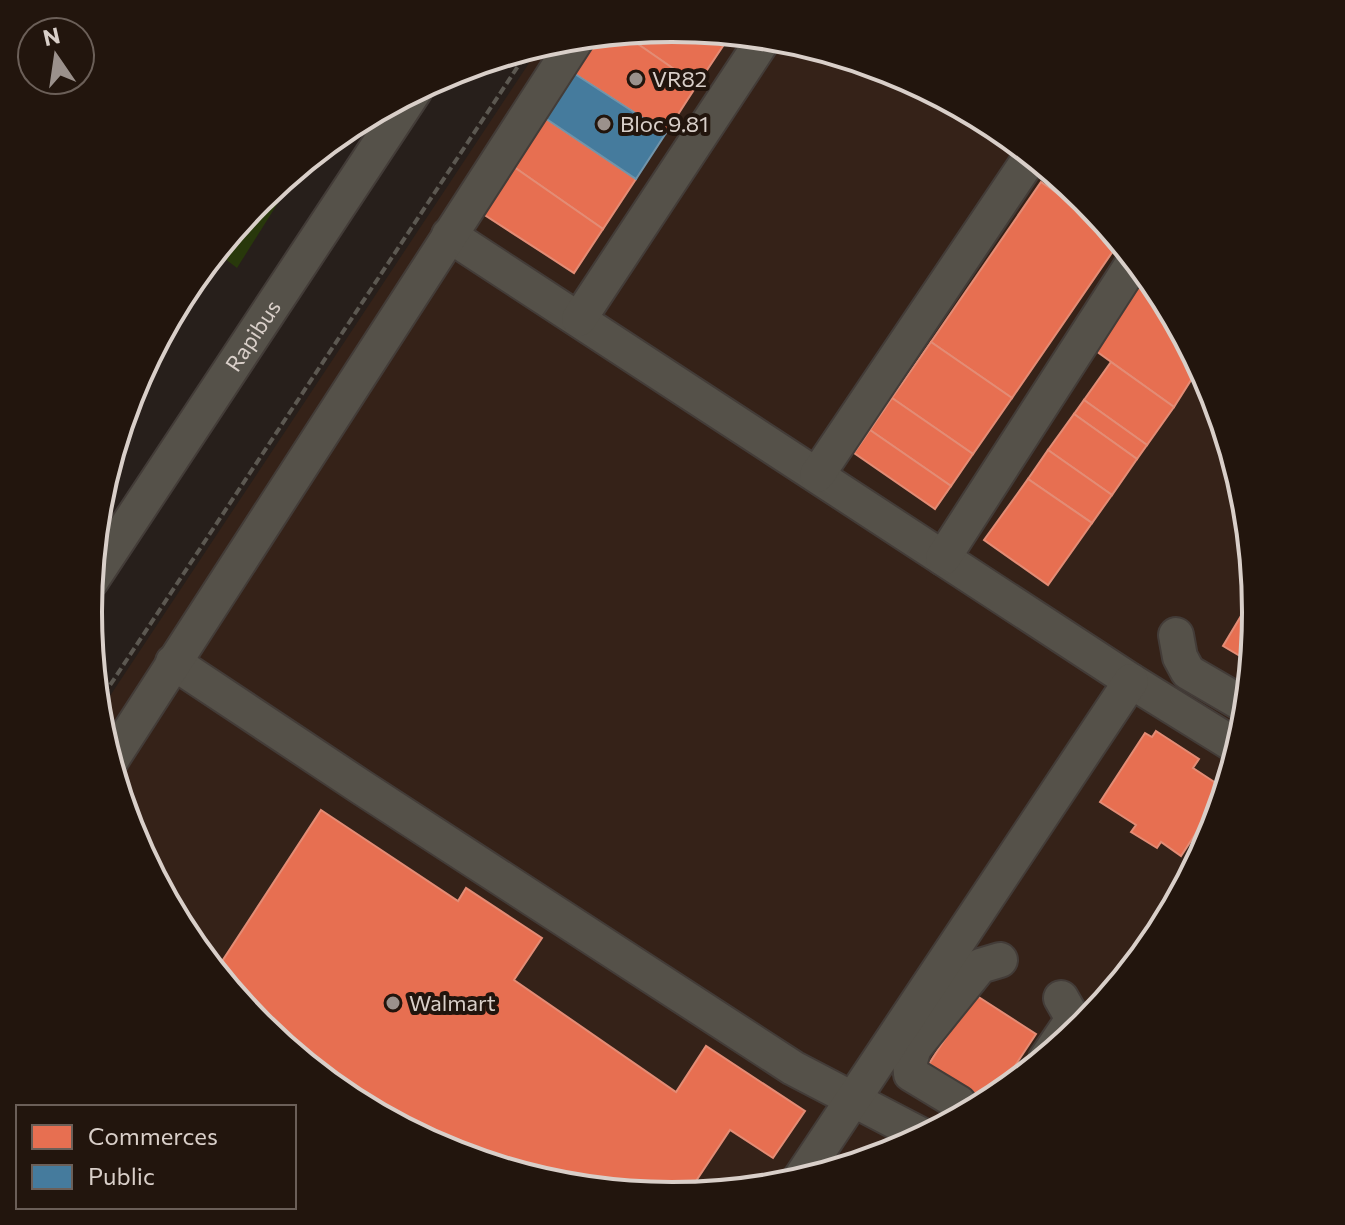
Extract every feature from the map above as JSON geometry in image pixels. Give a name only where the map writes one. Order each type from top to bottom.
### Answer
[{"type":"lane","points":[[579,319],[757,49]]},
{"type":"lane","points":[[118,749],[568,52]]},
{"type":"lane","name":"Rapibus","points":[[105,560],[401,111]]},
{"type":"lane","points":[[817,475],[1026,165]]},
{"type":"lane","points":[[449,235],[1228,741]]},
{"type":"lane","points":[[943,558],[1129,270]]},
{"type":"lane","points":[[1176,635],[1180,657],[1188,672],[1236,700]]},
{"type":"lane","points":[[173,662],[793,1068],[912,1130]]},
{"type":"lane","points":[[808,1167],[1131,681]]},
{"type":"lane","points":[[959,1103],[911,1074],[910,1061],[914,1048],[980,966],[1000,960]]},
{"type":"lane","points":[[1061,998],[1073,1019]]},
{"type":"path","points":[[107,689],[521,62]]},
{"type":"shaded area","points":[[635,43],[710,43],[820,61],[891,85],[925,101],[958,118],[1020,160],[1076,209],[1101,236],[1125,265],[1167,327],[1200,394],[1213,429],[1224,465],[1238,538],[1242,575],[1242,650],[1224,760],[1200,831],[1184,865],[1167,898],[1125,960],[1076,1016],[1049,1041],[1020,1065],[958,1107],[891,1140],[856,1153],[820,1164],[747,1178],[710,1182],[635,1182],[525,1164],[454,1140],[420,1124],[387,1107],[325,1065],[269,1016],[244,989],[220,960],[178,898],[145,831],[132,796],[121,760],[109,698],[531,60],[598,47]]},
{"type":"green space","points":[[281,198],[237,268],[225,259]]},
{"type":"building: Commerces","points":[[636,43],[724,45],[697,85]]},
{"type":"building: Commerces","name":"VR82","points":[[636,43],[697,85],[666,133],[575,74],[592,48]]},
{"type":"building: Commerces","points":[[545,118],[636,179],[603,229],[514,167]]},
{"type":"building: Commerces","points":[[514,167],[603,229],[574,273],[483,214]]},
{"type":"building: Commerces","points":[[1041,182],[1076,209],[1113,251],[1012,398],[931,342]]},
{"type":"building: Commerces","points":[[1137,282],[1167,327],[1192,378],[1174,407],[1096,351]]},
{"type":"building: Commerces","points":[[931,342],[1012,398],[973,454],[892,398]]},
{"type":"building: Commerces","points":[[1111,362],[1174,407],[1147,445],[1084,400]]},
{"type":"building: Commerces","points":[[892,398],[973,454],[951,486],[870,430]]},
{"type":"building: Commerces","points":[[1084,400],[1147,445],[1137,459],[1074,414]]},
{"type":"building: Commerces","points":[[1074,414],[1137,459],[1112,495],[1048,450]]},
{"type":"building: Commerces","points":[[870,430],[951,486],[935,509],[854,453]]},
{"type":"building: Commerces","points":[[1048,450],[1112,495],[1092,523],[1028,479]]},
{"type":"building: Commerces","points":[[1028,479],[1092,523],[1048,585],[984,540]]},
{"type":"building: Commerces","points":[[1243,613],[1241,657],[1223,646]]},
{"type":"building: Commerces","points":[[1156,731],[1199,759],[1193,768],[1217,784],[1203,822],[1181,856],[1161,842],[1157,848],[1131,832],[1136,825],[1100,802],[1145,733],[1152,737]]},
{"type":"building: Commerces","name":"Walmart","points":[[321,810],[458,901],[466,888],[542,938],[514,980],[676,1092],[706,1046],[805,1111],[773,1158],[730,1130],[695,1182],[598,1178],[525,1164],[454,1140],[387,1107],[356,1087],[325,1065],[269,1016],[222,962]]},
{"type":"building: Commerces","points":[[974,994],[1036,1034],[1011,1071],[957,1108],[925,1070]]},
{"type":"building: Public","points":[[575,74],[666,133],[636,179],[545,118]]},
{"type":"place","name":"VR82","points":[[636,79]]},
{"type":"place","name":"Bloc 9.81","points":[[604,124]]},
{"type":"place","name":"Walmart","points":[[393,1003]]}]
